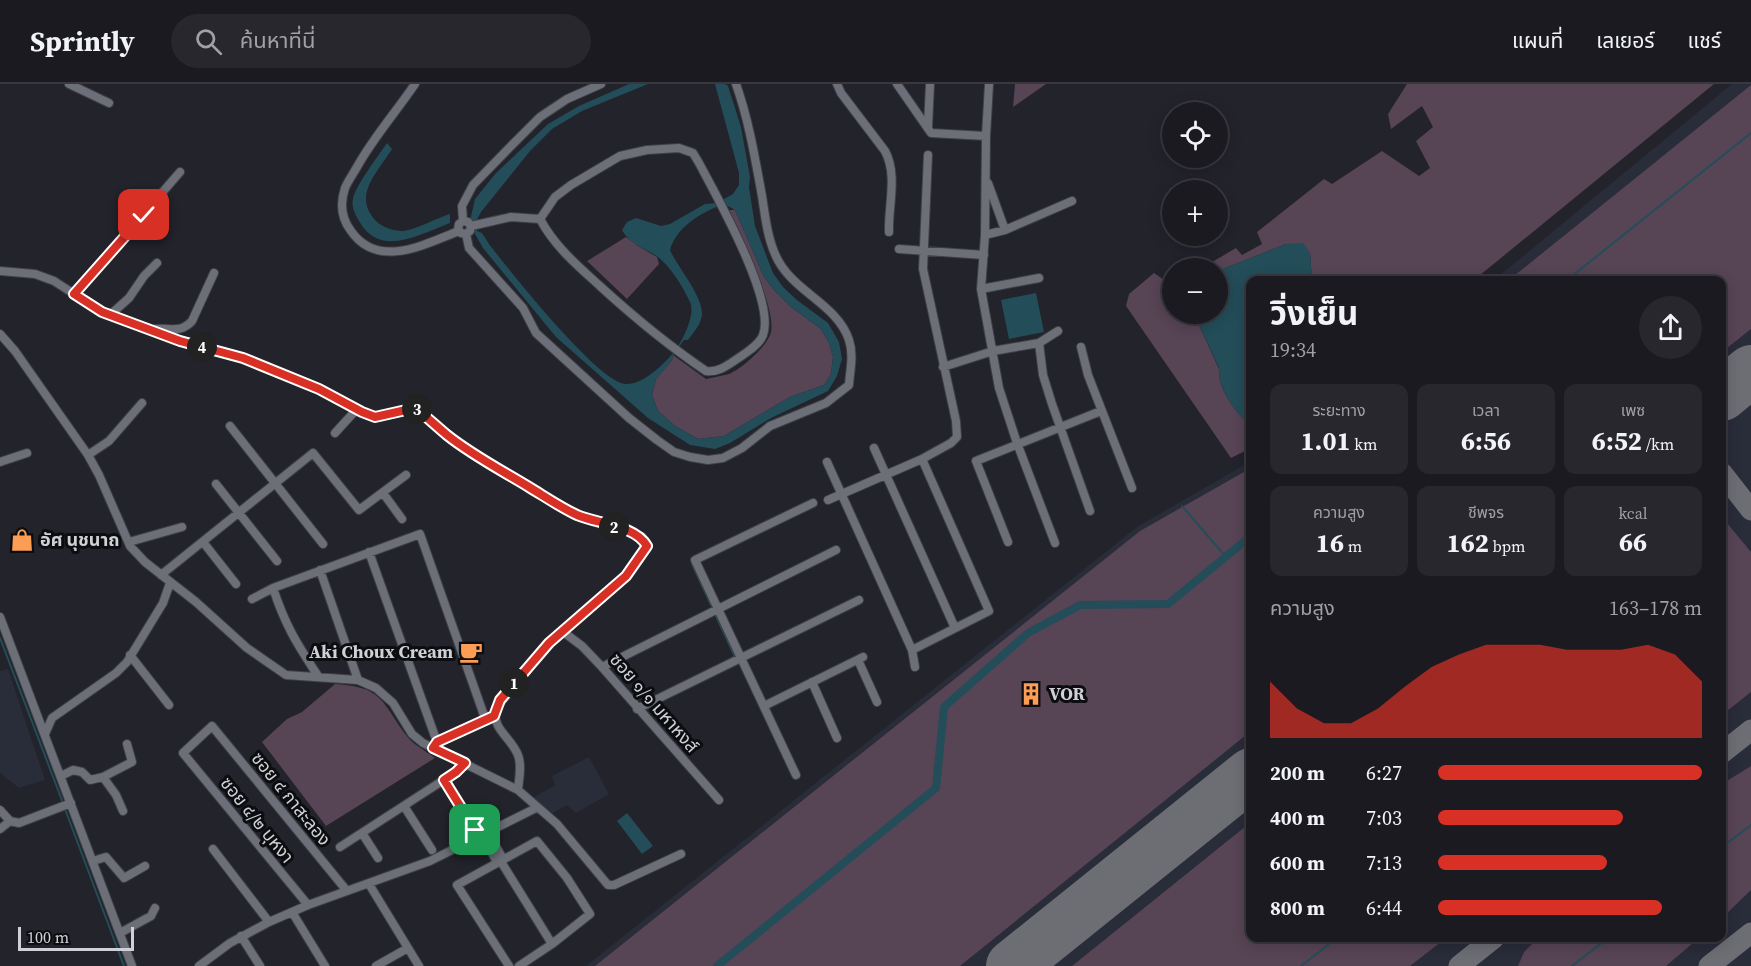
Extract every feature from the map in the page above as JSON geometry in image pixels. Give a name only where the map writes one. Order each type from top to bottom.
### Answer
[{"type":"street","points":[[69,84],[109,103]]},
{"type":"street","points":[[415,84],[363,157],[345,187],[342,207],[343,221],[355,237],[368,247],[391,253],[410,250],[468,227],[511,217],[540,219]]},
{"type":"street","points":[[601,84],[567,99],[540,117],[473,185],[462,206],[468,227],[469,248],[523,308],[536,333],[629,418],[674,452],[708,460],[723,458],[742,448],[770,426],[826,403],[849,385],[852,363],[849,340],[844,329],[833,315],[787,276],[775,256],[747,117],[736,84]]},
{"type":"street","points":[[837,84],[841,93],[891,161],[888,232]]},
{"type":"street","points":[[897,84],[931,133],[986,136]]},
{"type":"street","points":[[928,128],[930,84]]},
{"type":"street","points":[[989,84],[985,235],[981,290],[999,388],[1055,543]]},
{"type":"street","points":[[679,148],[693,153],[750,267],[765,312],[763,336],[749,351],[719,370],[710,372],[668,345],[595,282],[562,252],[540,219],[555,197],[620,156],[648,150],[679,148]]},
{"type":"street","points":[[828,500],[921,459],[951,443],[957,436],[956,421],[923,269],[928,154]]},
{"type":"street","points":[[74,294],[180,172]]},
{"type":"street","points":[[986,176],[1005,230]]},
{"type":"street","points":[[985,235],[1005,230],[1072,201]]},
{"type":"street","points":[[899,249],[984,255]]},
{"type":"street","points":[[110,315],[129,298],[144,276],[157,263]]},
{"type":"street","points":[[0,271],[35,274],[54,281],[110,315],[180,341],[243,358],[319,389],[356,410],[375,417],[415,408],[445,434],[472,453],[560,506],[601,524],[625,529],[642,537],[647,546],[626,576],[549,643],[500,700],[494,716],[435,745]]},
{"type":"street","points":[[149,330],[160,327],[180,330],[186,328],[192,321],[214,273]]},
{"type":"street","points":[[981,290],[1039,278]]},
{"type":"street","points":[[943,367],[993,351],[1039,342],[1059,331]]},
{"type":"street","points":[[0,334],[15,351],[88,455],[129,542],[145,562],[196,602],[247,648],[286,675],[358,680],[376,688],[393,703],[412,734],[518,790],[557,824],[608,885],[614,885],[681,854]]},
{"type":"street","points":[[1039,342],[1043,375],[1090,511]]},
{"type":"street","points":[[1081,347],[1101,411],[1132,488]]},
{"type":"street","points":[[88,455],[109,441],[142,403]]},
{"type":"street","points":[[335,433],[356,410]]},
{"type":"street","points":[[1008,542],[976,461],[1101,411]]},
{"type":"street","points":[[230,426],[324,544]]},
{"type":"street","points":[[874,448],[955,628]]},
{"type":"street","points":[[0,462],[27,453]]},
{"type":"street","points":[[161,575],[313,453],[359,510],[406,475]]},
{"type":"street","points":[[912,650],[989,611],[921,459]]},
{"type":"street","points":[[827,462],[912,650],[915,667]]},
{"type":"street","points":[[216,484],[277,561]]},
{"type":"street","points":[[383,493],[402,519]]},
{"type":"street","points":[[796,775],[695,560],[813,503]]},
{"type":"street","points":[[129,542],[182,527]]},
{"type":"street","points":[[252,599],[273,588],[420,534],[486,721]]},
{"type":"street","points":[[203,542],[236,584]]},
{"type":"street","points":[[602,667],[836,550]]},
{"type":"street","points":[[369,552],[435,745]]},
{"type":"street","points":[[320,570],[358,680]]},
{"type":"street","points":[[45,734],[52,718],[116,673],[163,603],[170,583]]},
{"type":"street","points":[[273,588],[293,639],[318,676]]},
{"type":"street","points":[[637,709],[859,600]]},
{"type":"street","points":[[0,617],[61,776],[66,805],[93,861],[132,966]]},
{"type":"street","name":"ซอย ๑/๑ มหาหงส์","points":[[562,631],[582,646],[602,667],[719,800]]},
{"type":"street","points":[[130,655],[169,705]]},
{"type":"street","points":[[764,706],[861,658],[877,702]]},
{"type":"street","points":[[812,682],[837,738]]},
{"type":"street","points":[[494,716],[501,731],[518,755],[520,768],[518,790]]},
{"type":"street","name":"ซอย ๔ กาสะลอง","points":[[183,753],[212,726],[347,891]]},
{"type":"street","points":[[61,776],[73,770],[82,772],[90,780],[103,777],[132,762],[127,744]]},
{"type":"street","name":"ซอย ๔/๒ บุหงา","points":[[183,753],[308,905]]},
{"type":"street","points":[[340,847],[456,772],[465,763]]},
{"type":"street","points":[[103,777],[116,795],[123,811]]},
{"type":"street","points":[[444,780],[482,833],[552,944]]},
{"type":"street","points":[[0,829],[10,821],[25,822],[66,805]]},
{"type":"street","points":[[404,806],[432,850]]},
{"type":"street","points":[[199,966],[241,936],[269,922],[308,905],[430,861],[482,833],[537,808]]},
{"type":"street","points":[[0,810],[10,821]]},
{"type":"street","points":[[362,833],[378,858]]},
{"type":"street","points":[[509,966],[457,885],[537,841],[567,878],[590,914],[519,966]]},
{"type":"street","points":[[213,849],[269,922]]},
{"type":"street","points":[[93,861],[106,857],[124,878],[145,866]]},
{"type":"street","points":[[369,884],[419,966]]},
{"type":"street","points":[[120,933],[151,916],[154,908]]},
{"type":"street","points":[[292,912],[325,966]]},
{"type":"street","points":[[241,936],[260,966]]},
{"type":"street","points":[[376,966],[408,948]]},
{"type":"shaded area","points":[[1015,84],[1046,84],[1013,107]]},
{"type":"shaded area","points":[[1407,84],[1714,84],[1479,276],[1312,276],[1310,253],[1286,244],[1228,267],[1228,258],[1219,258],[1236,248],[1242,255],[1262,244],[1257,232],[1324,179],[1332,184],[1382,151],[1419,176],[1430,168],[1416,141],[1433,127],[1422,106],[1391,129],[1388,114]]},
{"type":"shaded area","points":[[1732,84],[1751,84],[1751,966],[586,966],[1137,527],[1246,464],[1246,942],[1726,942],[1726,276],[1499,276]]},
{"type":"shaded area","points":[[1751,85],[1751,329],[1726,349],[1726,276],[1514,276]]},
{"type":"shaded area","points":[[729,210],[735,210],[764,277],[774,290],[791,307],[821,329],[829,343],[833,357],[831,374],[824,385],[790,397],[724,436],[698,439],[675,426],[658,411],[652,395],[656,379],[672,360],[673,355],[706,379],[729,374],[754,356],[765,344],[771,332],[771,320],[763,289]]},
{"type":"shaded area","points":[[626,237],[657,257],[659,264],[627,299],[587,261]]},
{"type":"shaded area","points":[[1154,273],[1162,278],[1162,324],[1199,324],[1219,369],[1221,384],[1228,398],[1246,422],[1246,450],[1231,458],[1126,306],[1129,294]]},
{"type":"shaded area","points":[[1246,471],[1246,735],[960,966],[595,966],[1140,531]]},
{"type":"shaded area","points":[[1726,522],[1751,552],[1751,692],[1726,712]]},
{"type":"shaded area","points":[[8,669],[45,780],[19,788],[0,773],[0,671]]},
{"type":"shaded area","points":[[335,684],[363,688],[372,692],[385,705],[409,738],[435,758],[326,826],[262,742],[287,719],[302,712]]},
{"type":"shaded area","points":[[589,757],[609,794],[576,813],[567,805],[550,815],[531,799],[555,785],[552,776]]},
{"type":"shaded area","points":[[1751,766],[1751,890],[1726,914],[1726,782]]},
{"type":"shaded area","points":[[1246,826],[1246,942],[1441,942],[1410,966],[1072,966]]},
{"type":"shaded area","points":[[1534,942],[1694,942],[1666,966],[1518,966],[1524,952]]},
{"type":"water","points":[[629,84],[648,84],[582,111],[552,129],[530,151],[481,212],[475,223],[477,231],[482,233],[554,323],[595,365],[612,378],[625,384],[646,378],[677,348],[690,321],[690,302],[668,266],[658,257],[633,243],[622,230],[627,222],[636,218],[661,226],[670,224],[705,204],[717,203],[733,194],[739,185],[739,173],[715,84],[725,84],[728,86],[741,127],[750,177],[749,187],[755,226],[773,273],[783,287],[797,300],[828,323],[839,342],[842,359],[837,376],[828,391],[771,418],[730,443],[715,449],[690,445],[648,418],[556,337],[483,248],[475,234],[473,223],[470,221],[475,199],[496,173],[548,124],[579,106]],"holes":[[[724,204],[735,210],[764,277],[791,307],[821,329],[829,343],[833,357],[831,374],[824,385],[790,397],[724,436],[698,439],[675,426],[658,411],[652,395],[656,379],[672,360],[684,340],[688,340],[695,330],[702,312],[696,294],[670,250],[673,241],[684,227],[707,211]]]},
{"type":"water","points":[[387,143],[392,149],[369,185],[367,194],[366,203],[369,212],[376,221],[388,228],[402,231],[450,214],[450,223],[414,237],[389,241],[378,239],[359,221],[353,205],[355,193]]},
{"type":"water","points":[[1303,243],[1310,253],[1312,276],[1246,276],[1246,422],[1224,391],[1219,368],[1199,324],[1228,324],[1228,267],[1286,244]]},
{"type":"water","points":[[1036,293],[1044,332],[1009,339],[1001,300]]},
{"type":"water","points":[[627,813],[653,846],[642,854],[617,821]]},
{"type":"waterway","points":[[1572,276],[1751,133]]},
{"type":"waterway","points":[[1182,506],[1226,557]]},
{"type":"waterway","points":[[717,966],[936,788],[944,707],[1028,633],[1080,605],[1168,604],[1246,540]]},
{"type":"waterway","points":[[692,564],[711,605]]},
{"type":"waterway","points":[[716,616],[735,657]]},
{"type":"waterway","points":[[0,638],[63,803]]},
{"type":"waterway","points":[[65,809],[124,966]]},
{"type":"waterway","points":[[1726,844],[1751,825]]},
{"type":"waterway","points":[[1301,966],[1332,942]]},
{"type":"waterway","points":[[1572,966],[1603,942]]},
{"type":"taxiway","points":[[1726,478],[1751,510]]},
{"type":"taxiway","points":[[1726,750],[1751,730]]},
{"type":"taxiway","points":[[1709,966],[1751,933]]},
{"type":"taxiway","points":[[1459,966],[1489,942]]},
{"type":"runway","points":[[1726,392],[1751,371]]},
{"type":"runway","points":[[1012,966],[1246,778]]},
{"type":"place","name":"อัศ นุชนาถ","points":[[22,540]]},
{"type":"place","name":"Aki Choux Cream","points":[[471,652]]},
{"type":"place","name":"VOR","points":[[1031,694]]},
{"type":"route","points":[[144,215],[74,294],[102,312],[180,341],[243,358],[319,389],[375,417],[415,408],[445,434],[472,453],[544,496],[576,514],[601,524],[625,529],[642,537],[647,546],[626,576],[549,643],[500,700],[494,716],[437,742],[433,748],[465,763],[444,780],[475,830]]}]
